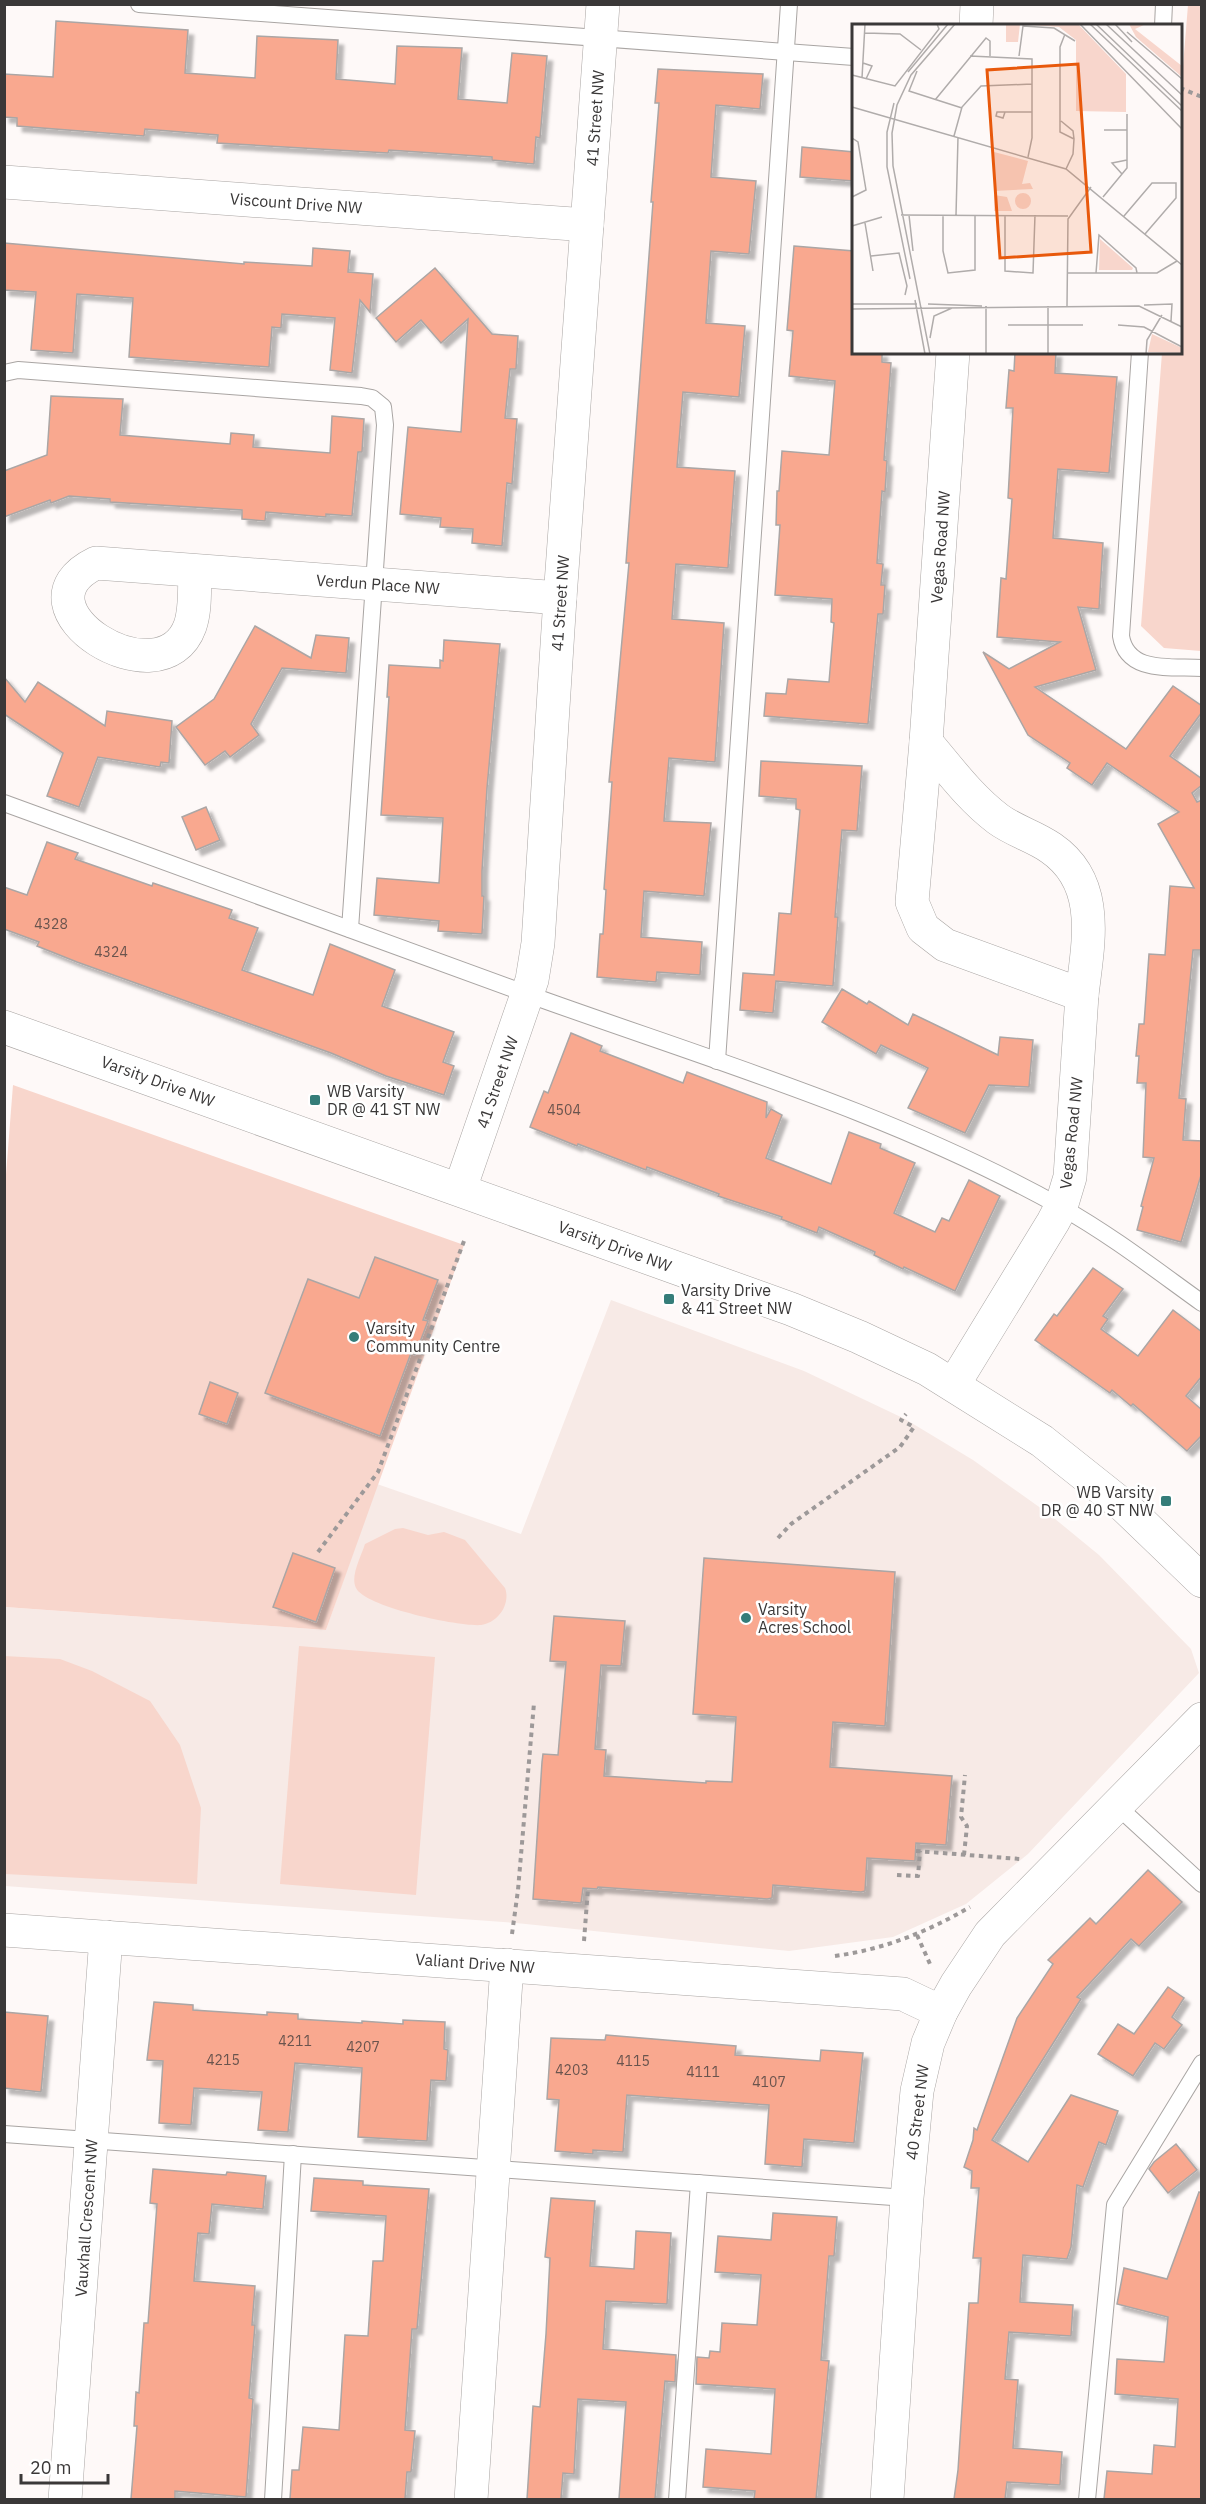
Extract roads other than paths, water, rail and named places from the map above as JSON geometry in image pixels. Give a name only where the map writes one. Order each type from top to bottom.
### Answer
[{"type":"street","name":"41 Street NW","points":[[460,1189],[528,994],[538,942],[560,597],[603,4]]},
{"type":"street","points":[[976,24],[977,4]]},
{"type":"street","name":"Viscount Drive NW","points":[[4,182],[587,225]]},
{"type":"street","name":"Vegas Road NW","points":[[953,354],[926,742],[911,890],[912,902],[923,928],[945,945],[1082,995]]},
{"type":"street","name":"Verdun Place NW","points":[[195,570],[560,597]]},
{"type":"street","name":"Vegas Road NW","points":[[926,742],[970,794],[999,820],[1051,848],[1068,864],[1081,882],[1090,918],[1082,995],[1070,1177],[1061,1207],[954,1384]]},
{"type":"street","name":"Varsity Drive NW","points":[[4,1027],[791,1309],[859,1337],[954,1384],[1051,1448],[1125,1508],[1202,1581]]},
{"type":"street","name":"40 Street NW","points":[[887,2499],[917,2091],[928,2043],[941,2012],[990,1934],[1202,1719]]},
{"type":"street","name":"Valiant Drive NW","points":[[4,1930],[106,1937],[509,1952],[903,1994],[941,2012]]},
{"type":"street","name":"Vauxhall Crescent NW","points":[[65,2499],[106,1937]]},
{"type":"street","points":[[471,2499],[509,1952]]},
{"type":"lane","points":[[139,4],[226,8],[852,57]]},
{"type":"lane","points":[[717,1061],[789,4]]},
{"type":"lane","points":[[1163,24],[1164,4]]},
{"type":"lane","points":[[1140,354],[1121,636],[1123,648],[1128,656],[1139,663],[1202,668]]},
{"type":"lane","points":[[4,373],[30,371],[372,398],[383,407],[385,425],[375,584],[350,929]]},
{"type":"lane","points":[[4,803],[905,1130],[970,1160],[1061,1207],[1109,1236],[1202,1303]]},
{"type":"lane","points":[[1116,1806],[1202,1884]]},
{"type":"lane","points":[[1087,2499],[1115,2205],[1202,2062]]},
{"type":"lane","points":[[4,2134],[908,2198]]},
{"type":"lane","points":[[273,2499],[293,2154]]},
{"type":"lane","points":[[677,2499],[699,2183]]},
{"type":"place","name":"WB Varsity DR @ 41 ST NW","points":[[315,1100]]},
{"type":"place","name":"Varsity Drive & 41 Street NW","points":[[669,1299]]},
{"type":"place","name":"Varsity Community Centre","points":[[354,1337]]},
{"type":"place","name":"WB Varsity DR @ 40 ST NW","points":[[1166,1501]]},
{"type":"place","name":"Varsity Acres School","points":[[746,1618]]}]
